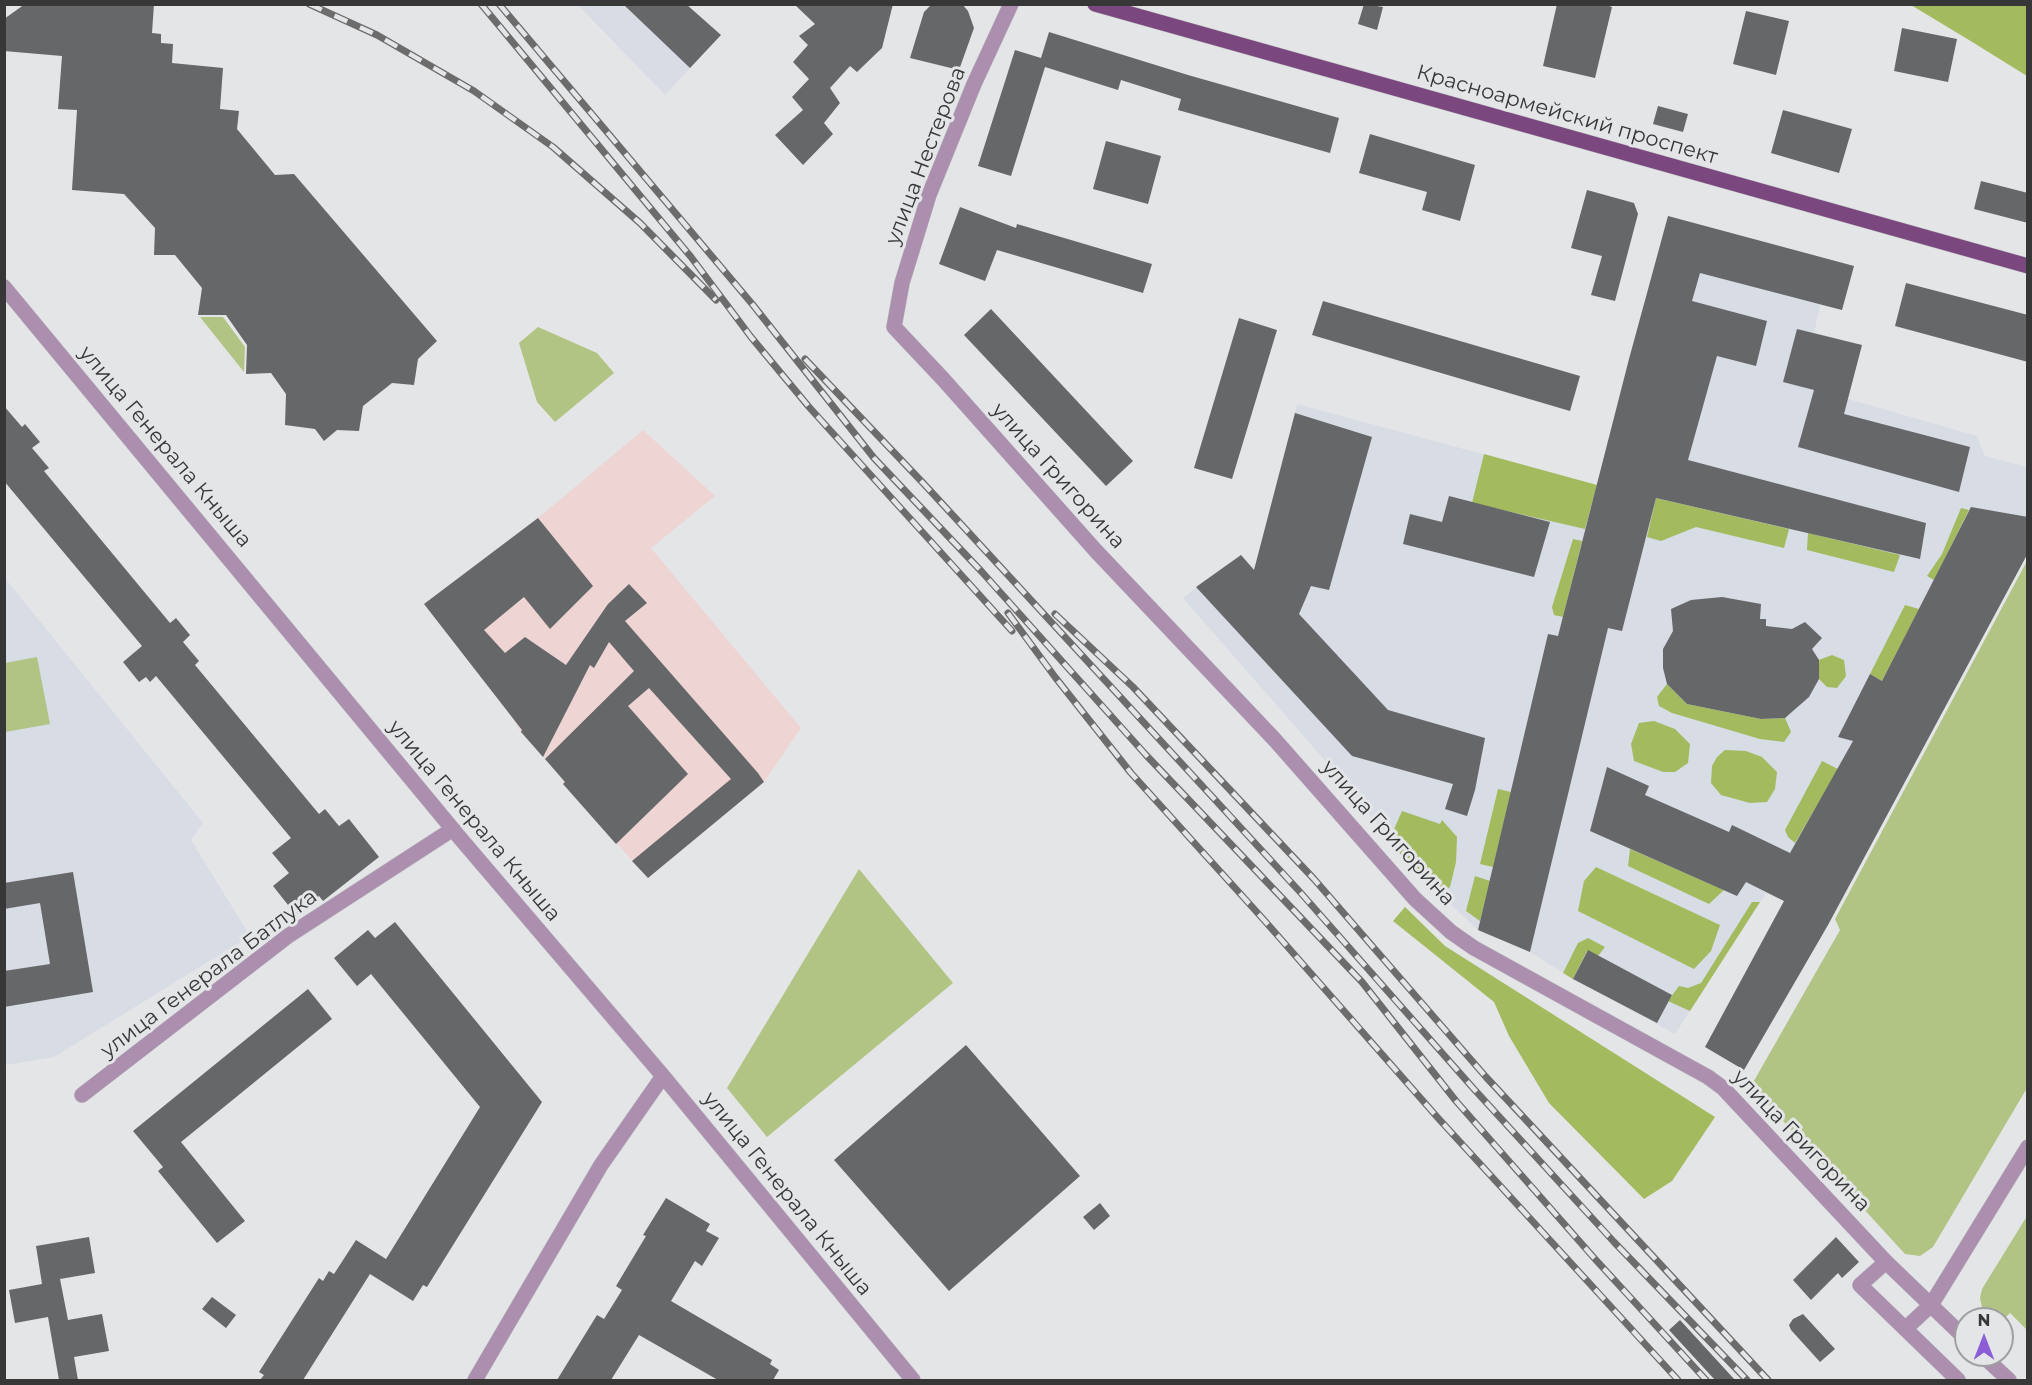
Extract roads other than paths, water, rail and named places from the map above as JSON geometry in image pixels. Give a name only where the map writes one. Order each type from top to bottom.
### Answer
[{"type":"main road","name":"Красноармейский проспект","points":[[1095,4],[2028,266]]},
{"type":"street","name":"улица Нестерова","points":[[894,327],[904,274],[929,195],[974,84],[1011,4]]},
{"type":"street","name":"улица Генерала Кныша","points":[[4,288],[453,829],[663,1076],[913,1380]]},
{"type":"street","name":"улица Григорина","points":[[894,327],[1096,551],[1339,810],[1414,899],[1451,932],[1474,948],[1708,1077],[1723,1088],[1886,1262],[1954,1327]]},
{"type":"street","name":"улица Генерала Батлука","points":[[82,1095],[288,936],[453,829]]},
{"type":"street","points":[[475,1380],[601,1165],[663,1076]]},
{"type":"street","points":[[1905,1329],[1931,1305],[2028,1147]]},
{"type":"street","points":[[1886,1262],[1860,1285],[1958,1380]]},
{"type":"street","points":[[1995,1367],[2009,1380]]},
{"type":"railway","points":[[309,4],[377,35],[474,91],[553,147],[640,223],[716,300]]},
{"type":"railway","points":[[481,4],[691,257],[751,337],[809,407],[1012,631]]},
{"type":"railway","points":[[499,4],[753,305],[874,458],[982,572],[1146,755],[1362,982],[1456,1101],[1595,1259],[1706,1380]]},
{"type":"railway","points":[[805,359],[924,484],[1300,892],[1473,1088],[1614,1242],[1747,1380]]},
{"type":"railway","points":[[1008,613],[1131,773],[1438,1118],[1678,1380]]},
{"type":"railway","points":[[1055,614],[1133,687],[1314,879],[1486,1077],[1768,1380]]}]
